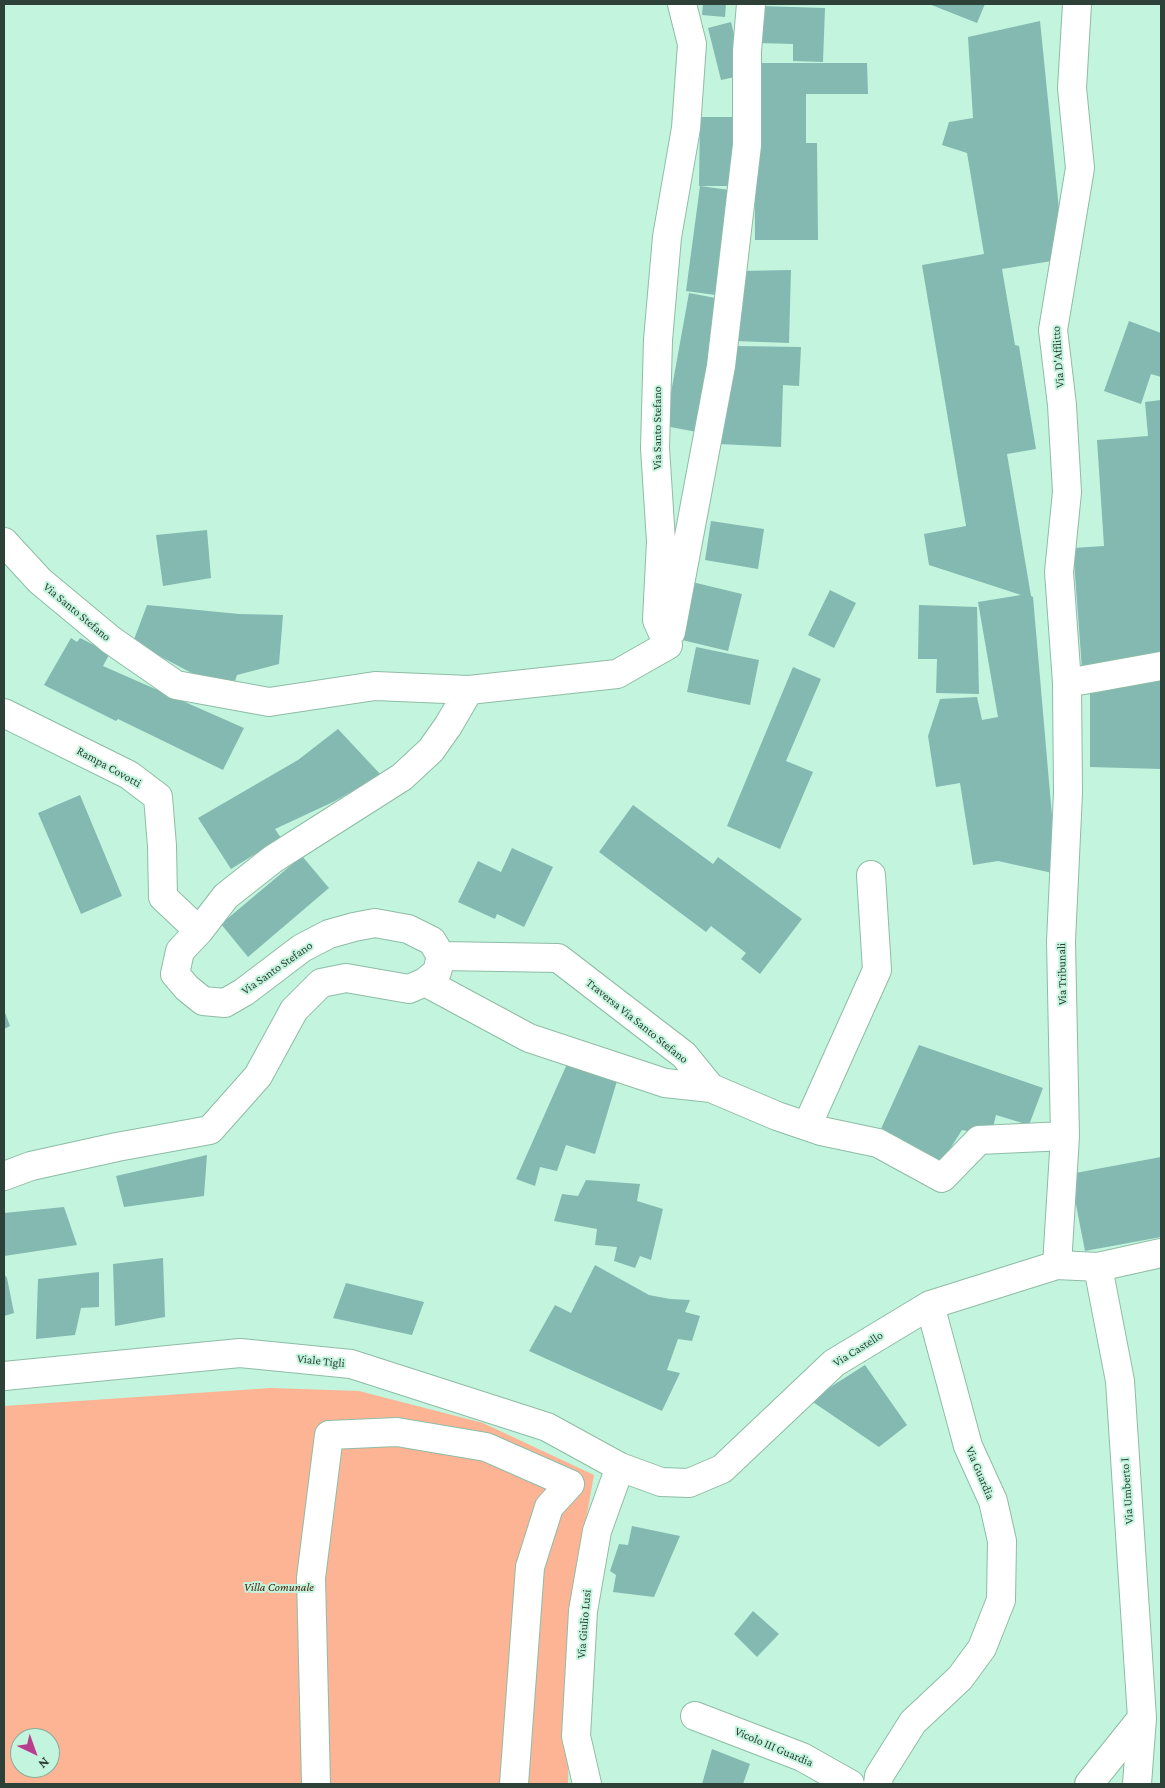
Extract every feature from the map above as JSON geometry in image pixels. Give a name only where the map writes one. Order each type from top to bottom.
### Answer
[{"type":"street","name":"Via Santo Stefano","points":[[8,546],[40,580],[104,634],[176,685],[269,702],[375,686],[469,690],[617,674],[668,645],[657,620],[661,541],[655,448],[658,340],[667,237],[686,128],[692,44],[682,4]]},
{"type":"street","points":[[668,645],[721,366],[748,145],[747,51],[751,4]]},
{"type":"street","name":"Via D'Afflitto","points":[[1067,683],[1059,572],[1067,492],[1062,405],[1054,330],[1080,168],[1072,88],[1077,4]]},
{"type":"street","points":[[1067,683],[1161,666]]},
{"type":"street","name":"Via Tribunali","points":[[1057,1265],[1065,1136],[1061,940],[1068,793],[1067,683]]},
{"type":"street","name":"Via Santo Stefano","points":[[441,956],[432,941],[408,929],[375,923],[329,934],[302,948],[244,992],[225,1003],[202,1001],[175,974],[180,951],[199,931],[226,896],[265,865],[402,777],[431,750],[448,726],[469,690]]},
{"type":"street","name":"Rampa Covotti","points":[[4,713],[129,775],[158,796],[163,896],[199,931]]},
{"type":"street","points":[[807,1126],[877,970],[871,875]]},
{"type":"street","points":[[4,1176],[31,1166],[117,1147],[210,1130],[258,1076],[294,1010],[321,983],[346,978],[409,989],[425,982],[436,972],[441,956]]},
{"type":"street","name":"Traversa Via Santo Stefano","points":[[441,956],[558,958],[684,1055],[711,1088],[820,1131],[878,1143],[942,1178],[979,1140],[1065,1136]]},
{"type":"street","points":[[425,982],[529,1038],[665,1083],[711,1088]]},
{"type":"street","name":"Via Castello","points":[[620,1467],[661,1482],[689,1483],[722,1468],[834,1363],[930,1305],[1057,1265],[1098,1267],[1161,1253]]},
{"type":"street","name":"Via Umberto I","points":[[1098,1267],[1120,1381],[1142,1718],[1137,1784]]},
{"type":"street","name":"Via Guardia","points":[[878,1784],[879,1776],[913,1722],[960,1678],[982,1648],[1001,1600],[1002,1541],[993,1501],[968,1446],[930,1305]]},
{"type":"street","name":"Viale Tigli","points":[[4,1376],[240,1353],[351,1364],[547,1427],[620,1467]]},
{"type":"street","points":[[316,1784],[312,1578],[329,1435],[397,1432],[486,1447],[570,1484],[549,1507],[530,1567],[514,1784]]},
{"type":"street","name":"Via Giulio Lusi","points":[[587,1784],[576,1736],[583,1611],[596,1531],[620,1467]]},
{"type":"street","name":"Vicolo III Guardia","points":[[695,1716],[802,1757],[850,1784]]},
{"type":"street","points":[[1089,1784],[1142,1718]]},
{"type":"street","points":[[575,1784],[576,1736]]},
{"type":"green space","name":"Villa Comunale","points":[[271,1388],[359,1391],[483,1423],[594,1475],[569,1613],[568,1784],[4,1784],[4,1406]]},
{"type":"building","points":[[703,4],[726,4],[725,17],[702,15]]},
{"type":"building","points":[[929,4],[985,4],[977,23]]},
{"type":"building","points":[[759,6],[825,8],[823,62],[793,61],[793,44],[758,43]]},
{"type":"building","points":[[1040,21],[1064,259],[1002,269],[1015,345],[1019,346],[1036,449],[1007,454],[1031,596],[1033,597],[1057,874],[998,861],[973,865],[960,783],[936,787],[928,736],[940,699],[977,697],[982,720],[998,717],[978,602],[1021,595],[929,565],[924,534],[966,526],[922,265],[984,254],[967,153],[942,145],[949,122],[973,118],[968,37]]},
{"type":"building","points":[[731,22],[744,75],[721,80],[708,28]]},
{"type":"building","points":[[754,63],[867,63],[868,94],[806,94],[806,143],[817,143],[818,240],[755,240]]},
{"type":"building","points":[[700,117],[742,117],[740,186],[699,186]]},
{"type":"building","points":[[700,186],[737,191],[723,296],[686,291]]},
{"type":"building","points":[[791,270],[789,343],[735,341],[741,271]]},
{"type":"building","points":[[689,293],[721,299],[697,432],[665,426]]},
{"type":"building","points":[[1129,321],[1161,333],[1161,377],[1151,374],[1141,404],[1104,391]]},
{"type":"building","points":[[735,346],[801,347],[799,386],[783,385],[781,447],[719,444]]},
{"type":"building","points":[[1161,400],[1161,658],[1082,669],[1073,548],[1104,546],[1097,440],[1148,436],[1145,402]]},
{"type":"building","points":[[711,521],[764,529],[758,569],[705,560]]},
{"type":"building","points":[[207,530],[211,578],[163,586],[156,535]]},
{"type":"building","points":[[692,582],[742,594],[728,651],[678,639]]},
{"type":"building","points":[[830,590],[856,603],[834,648],[808,635]]},
{"type":"building","points":[[147,605],[239,614],[283,615],[279,664],[237,675],[235,681],[203,679],[133,642]]},
{"type":"building","points":[[919,605],[977,607],[979,694],[936,693],[937,659],[918,659]]},
{"type":"building","points":[[71,638],[77,642],[80,638],[110,653],[103,666],[244,728],[223,770],[118,719],[116,721],[44,685]]},
{"type":"building","points":[[696,647],[759,660],[750,705],[687,692]]},
{"type":"building","points":[[793,667],[821,679],[786,761],[813,772],[780,849],[727,826]]},
{"type":"building","points":[[1161,678],[1161,769],[1090,767],[1090,693]]},
{"type":"building","points":[[338,729],[381,775],[333,802],[275,829],[281,838],[231,869],[198,818],[298,760]]},
{"type":"building","points":[[80,795],[122,896],[81,914],[38,813]]},
{"type":"building","points":[[633,805],[713,864],[718,857],[802,919],[760,974],[741,959],[746,953],[711,926],[706,932],[599,852]]},
{"type":"building","points":[[512,848],[553,867],[524,927],[497,914],[495,919],[458,902],[478,861],[501,872]]},
{"type":"building","points":[[302,856],[329,888],[248,957],[221,924]]},
{"type":"building","points":[[4,1010],[10,1026],[4,1029]]},
{"type":"building","points":[[919,1045],[1043,1088],[1029,1125],[996,1115],[991,1136],[962,1130],[941,1163],[880,1131]]},
{"type":"building","points":[[567,1064],[617,1081],[595,1154],[566,1145],[557,1171],[540,1167],[535,1186],[516,1179]]},
{"type":"building","points":[[207,1155],[204,1196],[124,1207],[116,1176]]},
{"type":"building","points":[[1161,1157],[1161,1237],[1085,1251],[1070,1174]]},
{"type":"building","points":[[586,1180],[640,1184],[637,1201],[663,1209],[651,1260],[640,1256],[635,1268],[614,1261],[617,1247],[595,1245],[597,1229],[554,1221],[562,1194],[578,1196]]},
{"type":"building","points":[[64,1207],[77,1245],[4,1256],[4,1213]]},
{"type":"building","points":[[163,1258],[165,1317],[115,1326],[113,1264]]},
{"type":"building","points":[[595,1265],[649,1295],[690,1300],[685,1312],[700,1316],[692,1341],[678,1339],[667,1370],[680,1373],[662,1411],[529,1351],[555,1305],[571,1313]]},
{"type":"building","points":[[99,1272],[99,1307],[81,1308],[75,1335],[36,1339],[38,1279]]},
{"type":"building","points":[[4,1274],[7,1278],[14,1313],[4,1316]]},
{"type":"building","points":[[346,1283],[424,1302],[412,1335],[333,1318]]},
{"type":"building","points":[[865,1365],[907,1425],[879,1447],[810,1400]]},
{"type":"building","points":[[632,1526],[680,1536],[654,1597],[613,1592],[616,1575],[610,1571],[619,1544],[628,1545]]},
{"type":"building","points":[[753,1611],[779,1634],[757,1657],[734,1634]]},
{"type":"building","points":[[712,1749],[750,1764],[743,1784],[702,1784]]}]
